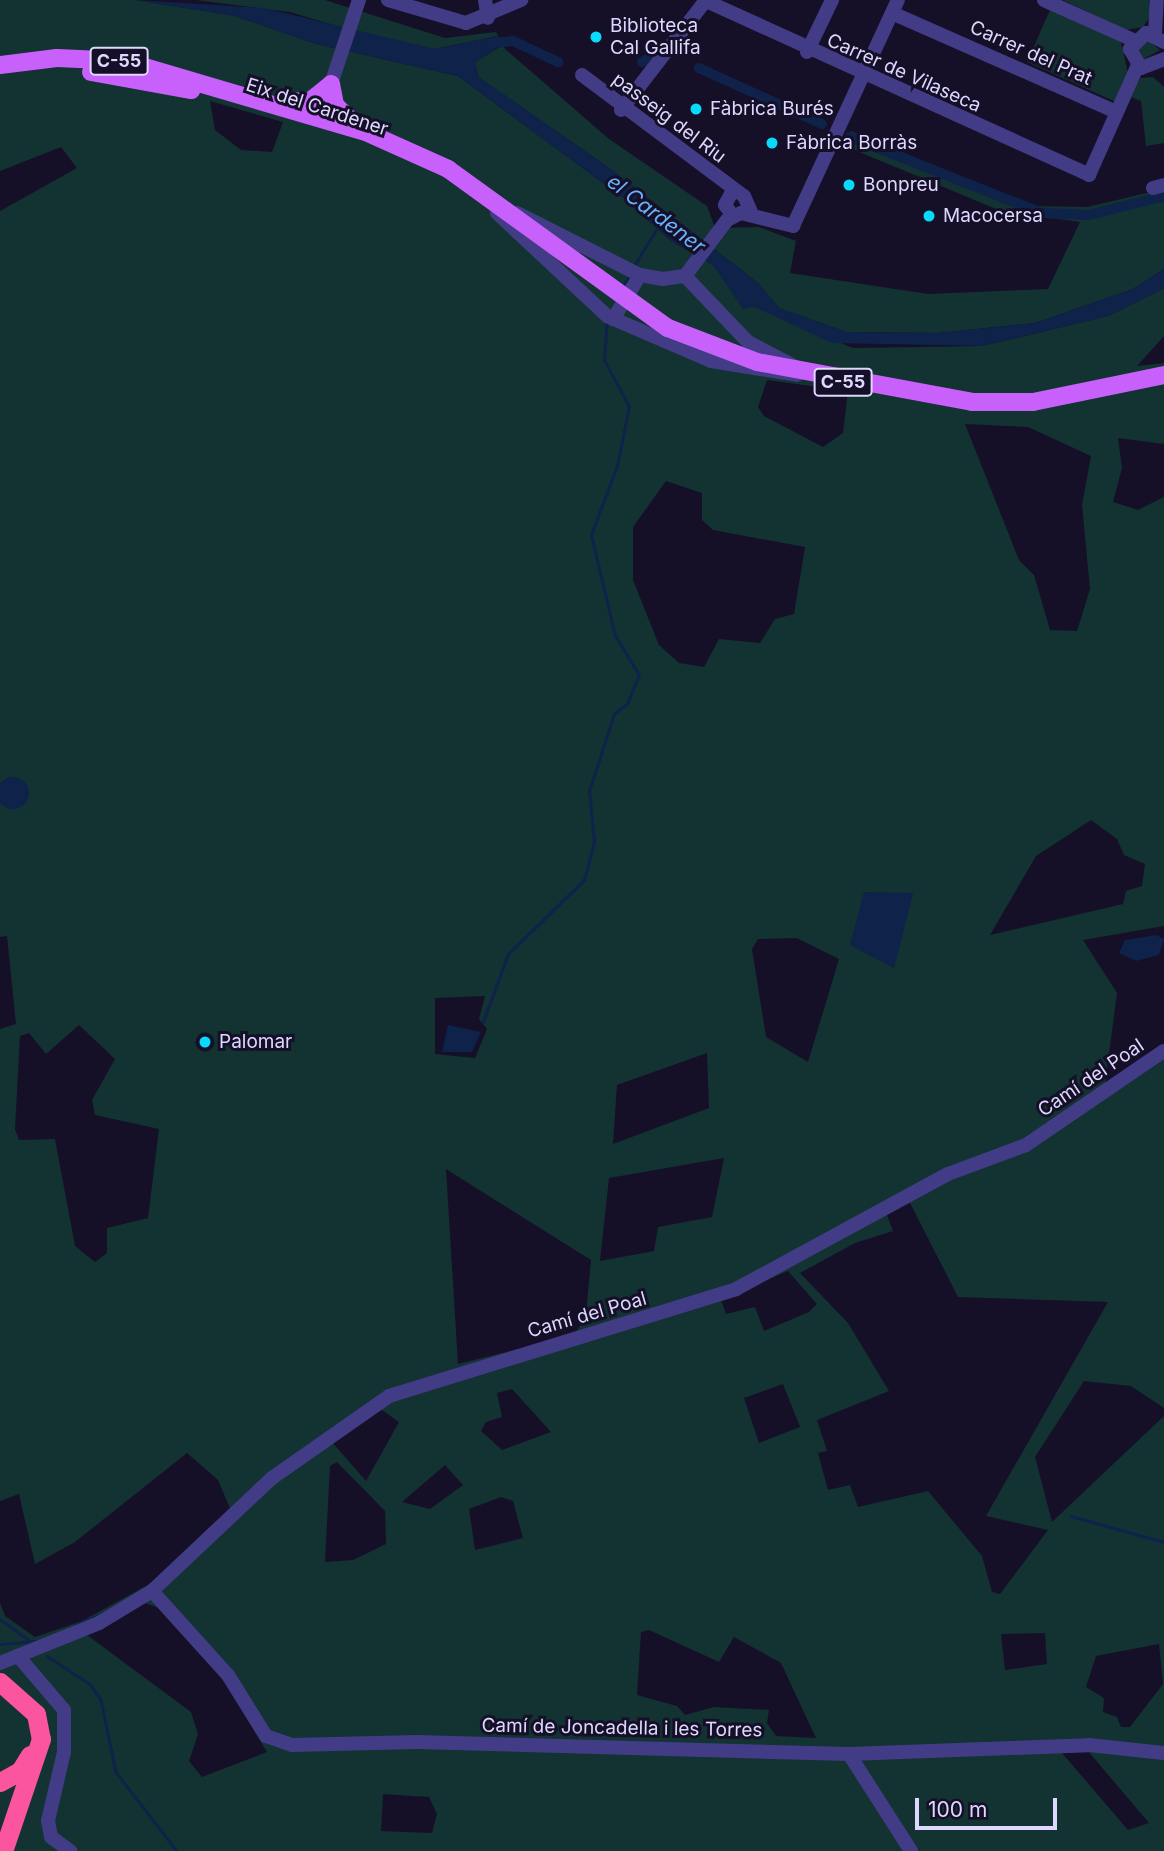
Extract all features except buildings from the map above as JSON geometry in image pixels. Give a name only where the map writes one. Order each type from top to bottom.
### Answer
[{"type":"highway","points":[[0,1782],[25,1765],[33,1735],[7,1674]]},
{"type":"highway","points":[[3,1851],[41,1739],[36,1714],[7,1674]]},
{"type":"main road","name":"Eix del Cardener","points":[[0,65],[57,58],[124,61],[321,116],[379,137]]},
{"type":"main road","name":"Eix del Cardener","points":[[0,75],[45,69],[117,74],[219,98],[321,116],[494,206]]},
{"type":"main road","name":"Eix del Cardener","points":[[258,98],[309,102],[329,86]]},
{"type":"main road","name":"Eix del Cardener","points":[[321,116],[329,86]]},
{"type":"main road","name":"Eix del Cardener","points":[[329,86],[344,118],[448,169],[494,206],[668,328],[806,374],[906,394],[1004,403],[1164,375]]},
{"type":"main road","name":"Eix del Cardener","points":[[219,98],[401,159]]},
{"type":"street","points":[[388,0],[409,3],[466,23],[492,16],[521,0]]},
{"type":"street","points":[[485,0],[492,16]]},
{"type":"street","points":[[621,110],[706,0]]},
{"type":"street","name":"Carrer de Vilaseca","points":[[706,0],[807,52],[1089,175],[1116,112]]},
{"type":"street","points":[[807,52],[832,0]]},
{"type":"street","points":[[1049,1],[1133,40],[1160,38],[1157,0]]},
{"type":"street","points":[[329,86],[358,4]]},
{"type":"street","points":[[687,274],[733,216],[751,212],[785,226],[801,218],[895,7]]},
{"type":"street","name":"Carrer del Prat","points":[[895,7],[1116,112]]},
{"type":"street","points":[[1133,40],[1130,54],[1138,65]]},
{"type":"street","points":[[1138,65],[1163,62]]},
{"type":"street","points":[[1116,112],[1138,65]]},
{"type":"street","name":"passeig del Riu","points":[[582,75],[621,110],[733,191],[744,196],[751,212]]},
{"type":"street","name":"passeig del Riu","points":[[733,191],[724,205],[733,216]]},
{"type":"street","points":[[494,206],[640,275],[687,274],[748,342],[806,374]]},
{"type":"street","points":[[494,206],[617,312],[660,342],[739,369],[806,374]]},
{"type":"street","points":[[631,290],[640,275]]},
{"type":"street","name":"Camí del Poal","points":[[7,1674],[39,1648],[152,1591],[272,1478],[389,1396],[736,1289],[948,1174],[1026,1145],[1164,1051]]},
{"type":"street","name":"Camí de Joncadella i les Torres","points":[[152,1591],[228,1675],[266,1736],[292,1745],[418,1742],[849,1754],[1089,1745],[1164,1753]]},
{"type":"street","points":[[7,1674],[64,1710],[64,1752],[48,1821],[51,1837],[70,1851]]},
{"type":"street","points":[[849,1754],[911,1851]]},
{"type":"green space","points":[[0,0],[135,0],[235,16],[316,44],[458,76],[622,197],[671,241],[713,265],[755,307],[853,348],[982,346],[1108,316],[1164,288],[1164,336],[1137,366],[1164,363],[1164,444],[1118,438],[1122,468],[1113,502],[1138,510],[1164,497],[1164,926],[1083,940],[1117,993],[1105,1085],[1164,1044],[1164,1408],[1131,1386],[1084,1381],[1035,1457],[1052,1522],[1164,1416],[1164,1851],[0,1851],[0,1603],[5,1616],[35,1637],[82,1621],[153,1582],[232,1513],[218,1480],[187,1453],[75,1542],[35,1564],[19,1494],[0,1501],[0,1029],[16,1024],[7,936],[0,937],[0,211],[77,168],[61,147],[0,171]],"holes":[[[210,101],[283,122],[272,152],[241,150],[215,130]],[[767,380],[848,391],[843,433],[823,447],[764,416],[758,407]],[[965,424],[1028,427],[1091,456],[1082,505],[1090,589],[1077,631],[1050,630],[1034,575],[1019,560]],[[666,481],[702,493],[702,520],[713,530],[805,547],[794,614],[775,619],[760,643],[719,639],[704,667],[679,663],[659,645],[633,580],[633,527]],[[1091,820],[1117,839],[1124,855],[1145,864],[1142,886],[1126,891],[1123,904],[990,935],[1036,856]],[[797,938],[839,959],[808,1062],[766,1037],[752,949],[758,939]],[[485,996],[479,1019],[487,1029],[475,1058],[435,1054],[435,998]],[[79,1025],[115,1059],[92,1100],[95,1115],[159,1129],[148,1218],[107,1228],[107,1253],[95,1262],[75,1246],[55,1139],[19,1140],[15,1129],[20,1036],[29,1033],[46,1054]],[[707,1053],[709,1108],[613,1144],[617,1085]],[[724,1158],[712,1217],[658,1227],[654,1251],[600,1261],[609,1178]],[[446,1169],[591,1260],[586,1314],[575,1335],[458,1364]],[[908,1199],[958,1297],[1108,1302],[986,1516],[1048,1530],[1000,1594],[992,1592],[982,1556],[928,1491],[858,1507],[850,1485],[828,1490],[818,1453],[827,1451],[817,1420],[889,1391],[848,1323],[800,1273],[855,1243],[893,1231],[887,1215]],[[788,1271],[817,1304],[809,1312],[764,1331],[755,1307],[726,1314],[721,1300]],[[783,1384],[800,1427],[759,1443],[744,1398]],[[512,1389],[551,1432],[502,1450],[481,1431],[486,1422],[502,1417],[497,1393]],[[379,1408],[399,1422],[366,1481],[331,1441]],[[337,1462],[385,1511],[386,1544],[353,1560],[325,1562],[330,1466]],[[445,1465],[463,1485],[430,1509],[402,1502]],[[501,1497],[513,1501],[523,1538],[475,1550],[469,1509]],[[145,1603],[159,1608],[212,1662],[267,1752],[202,1777],[189,1761],[198,1734],[191,1712],[87,1635]],[[649,1630],[719,1662],[734,1637],[781,1663],[816,1738],[776,1736],[767,1723],[769,1710],[714,1707],[685,1715],[677,1706],[637,1695],[641,1632]],[[1045,1633],[1047,1664],[1005,1670],[1001,1634]],[[1159,1644],[1163,1684],[1130,1727],[1121,1727],[1117,1717],[1103,1712],[1104,1698],[1086,1687],[1096,1656]],[[1088,1751],[1149,1823],[1128,1830],[1062,1753]],[[383,1794],[429,1797],[437,1814],[432,1833],[381,1831]]]},
{"type":"green space","points":[[196,0],[325,0],[445,38],[496,32],[505,49],[609,139],[707,206],[715,228],[759,227],[796,241],[790,273],[928,294],[1048,289],[1080,222],[1001,211],[845,146],[851,131],[1033,206],[1087,207],[1164,189],[1164,269],[1133,289],[1035,323],[938,333],[846,332],[779,308],[758,283],[612,170],[478,77],[475,62],[501,46],[497,36],[435,49],[390,42],[290,12]]},
{"type":"green space","points":[[1063,0],[1149,0],[1152,14],[1143,27],[1125,30]]},
{"type":"green space","points":[[1050,10],[1121,42],[1128,74],[1116,102],[1027,62]]},
{"type":"green space","points":[[1145,38],[1160,50],[1142,60],[1137,45]]},
{"type":"green space","points":[[1153,77],[1164,87],[1164,143],[1146,146],[1141,101],[1131,97],[1140,78]]},
{"type":"water","name":"el Cardener","points":[[135,0],[264,8],[435,49],[497,36],[501,45],[475,62],[479,77],[612,170],[758,283],[779,308],[846,332],[938,333],[1035,323],[1133,289],[1164,269],[1164,288],[1108,316],[982,346],[832,343],[755,307],[743,309],[713,265],[671,241],[622,197],[458,76],[316,44],[235,16]]},
{"type":"water","points":[[13,777],[24,782],[29,793],[24,804],[13,809],[2,804],[-3,793],[2,782]]},
{"type":"water","points":[[864,892],[913,893],[894,968],[850,945]]},
{"type":"water","points":[[1156,935],[1164,939],[1159,955],[1136,961],[1119,953],[1125,940]]},
{"type":"water","points":[[448,1025],[481,1032],[472,1052],[442,1052]]},
{"type":"waterway","points":[[487,44],[513,41],[558,62]]},
{"type":"waterway","points":[[642,62],[661,52]]},
{"type":"waterway","points":[[699,68],[822,124]]},
{"type":"waterway","points":[[850,137],[1042,213],[1089,215],[1164,196]]},
{"type":"waterway","name":"el Cardener","points":[[635,264],[659,225]]},
{"type":"waterway","points":[[624,285],[628,278]]},
{"type":"waterway","points":[[483,1022],[508,954],[584,880],[594,842],[589,791],[614,714],[627,704],[639,675],[615,636],[591,535],[617,466],[629,407],[604,360],[607,321]]},
{"type":"waterway","points":[[1071,1516],[1164,1542]]},
{"type":"waterway","points":[[74,1626],[103,1613]]},
{"type":"waterway","points":[[0,1619],[29,1640]]},
{"type":"waterway","points":[[0,1644],[35,1641]]},
{"type":"waterway","points":[[47,1656],[90,1684],[101,1700],[116,1772],[177,1851]]},
{"type":"place","name":"Biblioteca Cal Gallifa","points":[[596,37]]},
{"type":"place","name":"Fàbrica Burés","points":[[696,109]]},
{"type":"place","name":"Fàbrica Borràs","points":[[772,143]]},
{"type":"place","name":"Bonpreu","points":[[849,185]]},
{"type":"place","name":"Macocersa","points":[[929,216]]},
{"type":"place","name":"Palomar","points":[[205,1042]]}]
